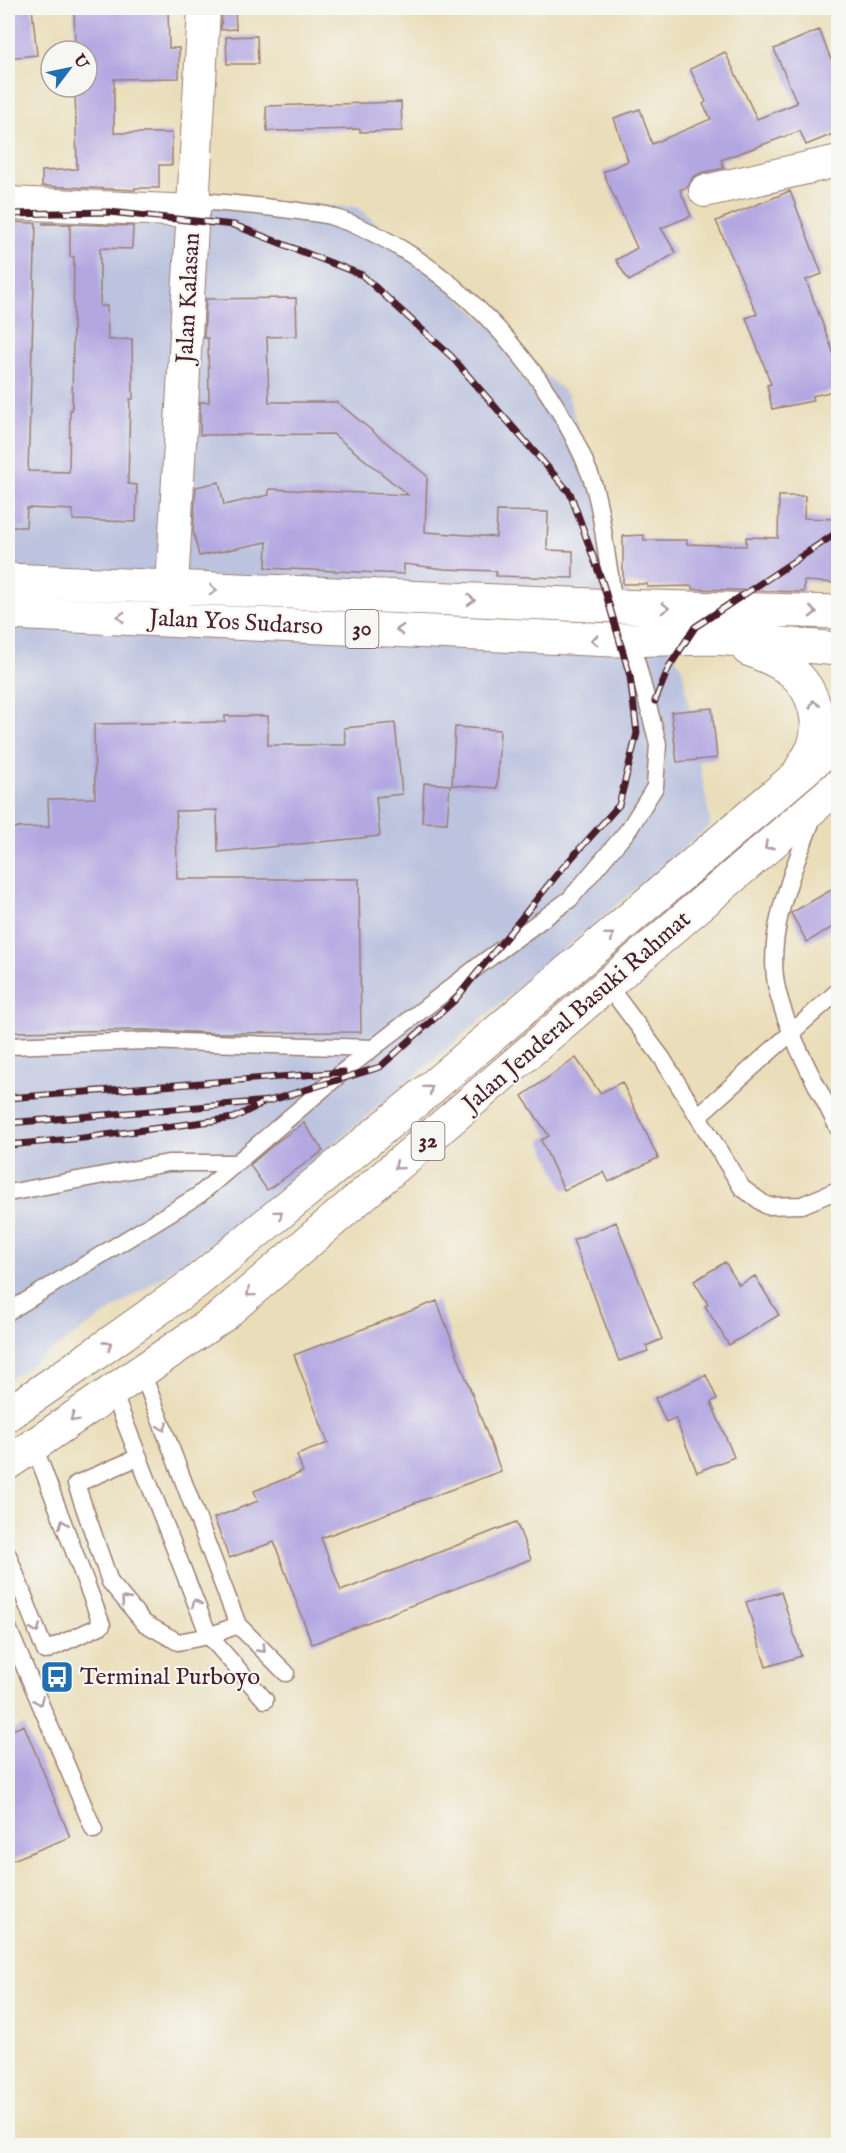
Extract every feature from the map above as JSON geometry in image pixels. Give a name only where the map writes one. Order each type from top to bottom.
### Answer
[{"type":"highway","name":"Jalan Yos Sudarso","points":[[8,580],[173,604],[632,640],[714,624]]},
{"type":"highway","name":"Jalan Yos Sudarso","points":[[8,613],[173,604],[615,606],[714,624]]},
{"type":"highway","name":"30","points":[[714,624],[838,612]]},
{"type":"highway","name":"30","points":[[714,624],[794,632],[834,654]]},
{"type":"highway","name":"30","points":[[714,624],[794,672],[811,693],[818,720],[814,747],[796,777]]},
{"type":"highway","name":"32","points":[[796,777],[838,741]]},
{"type":"highway","name":"Jalan Jenderal Basuki Rahmat","points":[[8,1414],[195,1283],[418,1099],[796,777]]},
{"type":"highway","name":"Jalan Jenderal Basuki Rahmat","points":[[21,1454],[222,1316],[608,985],[831,787]]},
{"type":"street","name":"Jalan Kalasan","points":[[173,604],[204,8]]},
{"type":"street","points":[[705,191],[838,164]]},
{"type":"street","points":[[8,203],[194,206]]},
{"type":"lane","points":[[8,1311],[199,1195],[373,1048],[480,964],[570,899],[629,829],[655,787],[658,744],[632,640],[615,606],[594,488],[582,454],[567,424],[516,348],[480,311],[441,277],[404,250],[367,229],[327,215],[284,209],[194,206]]},
{"type":"lane","points":[[831,787],[784,902],[774,952],[778,992],[792,1033],[838,1128]]},
{"type":"lane","points":[[584,958],[608,985],[662,1058],[742,1188],[767,1206],[802,1205],[838,1190]]},
{"type":"lane","points":[[698,1116],[838,991]]},
{"type":"lane","points":[[8,1046],[145,1041],[373,1048]]},
{"type":"lane","points":[[8,1193],[168,1163],[236,1162]]},
{"type":"lane","points":[[142,1372],[238,1625],[286,1673]]},
{"type":"lane","points":[[113,1392],[209,1636],[265,1700]]},
{"type":"lane","points":[[8,1555],[45,1651],[102,1625],[21,1454]]},
{"type":"lane","points":[[140,1456],[76,1484],[110,1582],[144,1623],[178,1642],[209,1636],[238,1625]]},
{"type":"lane","points":[[8,1628],[94,1830]]},
{"type":"shaded area","points":[[8,196],[358,207],[568,395],[622,584],[682,667],[711,825],[237,1226],[8,1380]]},
{"type":"building","points":[[8,8],[32,8],[37,55],[8,58]]},
{"type":"building","points":[[74,8],[168,8],[169,48],[179,48],[179,78],[114,79],[114,133],[172,133],[172,165],[159,165],[159,188],[135,188],[135,190],[42,186],[42,171],[77,169],[75,99],[99,99],[99,39],[75,39]]},
{"type":"building","points":[[222,8],[235,8],[236,29],[221,30]]},
{"type":"building","points":[[819,30],[838,76],[838,132],[806,145],[800,131],[721,160],[724,168],[693,177],[688,187],[680,190],[691,216],[661,228],[676,253],[629,281],[616,260],[637,248],[603,172],[628,161],[614,118],[640,109],[652,144],[711,119],[703,104],[706,102],[690,69],[725,52],[757,119],[797,103],[774,49]]},
{"type":"building","points":[[257,36],[258,64],[227,64],[226,37]]},
{"type":"building","points":[[401,102],[402,131],[360,132],[360,129],[267,131],[266,106]]},
{"type":"building","points":[[790,191],[822,274],[806,280],[835,357],[838,356],[838,390],[812,396],[813,401],[772,409],[767,385],[771,384],[746,318],[757,314],[716,221]]},
{"type":"building","points":[[8,222],[36,223],[28,471],[69,472],[74,257],[70,256],[70,224],[43,223],[133,226],[132,249],[100,248],[100,306],[107,306],[108,340],[132,339],[133,399],[130,399],[128,484],[137,485],[136,522],[73,520],[73,510],[27,508],[26,527],[8,527]]},
{"type":"building","points":[[296,298],[297,336],[267,337],[269,402],[337,402],[427,476],[425,532],[496,537],[497,511],[548,512],[547,550],[573,551],[573,578],[496,576],[496,571],[445,569],[404,564],[404,574],[266,568],[267,542],[199,556],[193,531],[196,487],[219,482],[224,505],[269,495],[269,489],[408,495],[333,434],[200,435],[200,402],[209,402],[208,338],[204,338],[206,299]]},
{"type":"building","points":[[779,496],[805,496],[804,518],[838,519],[838,583],[804,581],[804,592],[692,589],[692,586],[647,587],[647,584],[623,584],[623,536],[644,535],[644,540],[687,540],[687,544],[746,546],[746,537],[778,538]]},
{"type":"building","points":[[712,708],[717,758],[677,762],[671,712]]},
{"type":"building","points":[[225,716],[268,716],[268,745],[346,745],[344,728],[395,723],[402,794],[376,797],[380,836],[218,852],[217,810],[176,811],[177,879],[359,879],[361,1032],[212,1033],[145,1030],[8,1032],[8,828],[49,827],[48,799],[95,798],[94,724],[225,722]]},
{"type":"building","points":[[455,727],[500,730],[497,788],[452,785]]},
{"type":"building","points":[[424,783],[450,785],[447,823],[422,822]]},
{"type":"building","points":[[838,886],[838,924],[807,942],[791,913]]},
{"type":"building","points":[[576,1058],[600,1093],[622,1082],[658,1158],[609,1182],[604,1172],[564,1190],[541,1140],[549,1136],[522,1096]]},
{"type":"building","points":[[304,1123],[323,1151],[267,1190],[250,1165]]},
{"type":"building","points":[[616,1222],[662,1339],[646,1346],[648,1351],[619,1361],[573,1240]]},
{"type":"building","points":[[725,1262],[739,1285],[755,1276],[779,1315],[729,1345],[705,1306],[708,1304],[694,1281]]},
{"type":"building","points":[[437,1301],[501,1471],[321,1538],[341,1591],[516,1522],[531,1559],[312,1644],[274,1542],[229,1558],[214,1518],[258,1501],[254,1491],[303,1472],[297,1455],[328,1443],[294,1355]]},
{"type":"building","points":[[706,1375],[717,1399],[711,1402],[734,1457],[697,1472],[675,1418],[666,1422],[655,1398]]},
{"type":"building","points":[[781,1592],[801,1656],[766,1667],[746,1602]]},
{"type":"building","points":[[24,1725],[70,1837],[8,1862],[8,1732]]},
{"type":"railway","points":[[8,214],[109,212],[234,225],[362,275],[451,356],[570,493],[603,584],[630,676],[637,733],[619,805],[559,872],[455,1000],[380,1067],[269,1101],[8,1123]]},
{"type":"railway","points":[[655,701],[669,667],[695,627],[838,532]]},
{"type":"railway","points":[[8,1098],[343,1072]]},
{"type":"railway","points":[[8,1145],[83,1138],[234,1118],[261,1104]]},
{"type":"place","name":"Terminal Purboyo","points":[[57,1677]]}]
